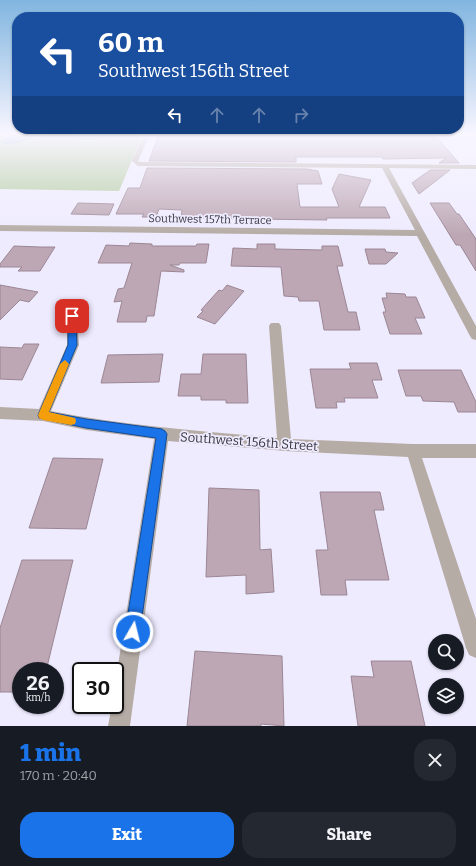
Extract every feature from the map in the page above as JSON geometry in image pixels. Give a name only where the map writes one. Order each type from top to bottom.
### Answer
[{"type":"street","points":[[385,168],[476,336]]},
{"type":"street","name":"Southwest 157th Terrace","points":[[0,228],[420,233]]},
{"type":"street","points":[[43,415],[73,345],[72,316]]},
{"type":"street","points":[[275,326],[285,444]]},
{"type":"street","name":"Southwest 156th Street","points":[[0,414],[43,415],[86,424],[162,434],[285,444],[413,451],[476,451]]},
{"type":"street","points":[[119,726],[162,434]]},
{"type":"street","points":[[413,451],[476,648]]},
{"type":"green space","points":[[0,168],[129,168],[119,191],[0,189]]},
{"type":"building","points":[[147,168],[307,169],[318,171],[322,184],[297,184],[300,207],[339,207],[332,189],[339,174],[371,180],[359,207],[385,207],[390,218],[326,218],[327,220],[181,218],[182,210],[159,209],[156,217],[142,217],[144,214],[116,214],[128,188],[140,188]]},
{"type":"building","points":[[430,170],[450,170],[419,194],[412,183]]},
{"type":"building","points":[[78,203],[114,204],[109,215],[71,214]]},
{"type":"building","points":[[430,203],[449,203],[457,214],[459,214],[476,239],[476,271],[460,245],[456,245]]},
{"type":"building","points":[[130,243],[152,244],[152,246],[196,246],[197,244],[209,244],[206,263],[180,263],[179,265],[170,265],[184,270],[184,272],[161,271],[154,316],[147,316],[146,322],[117,322],[122,301],[114,302],[118,289],[124,288],[132,263],[98,263],[106,245],[129,246]]},
{"type":"building","points":[[257,244],[275,244],[275,249],[322,250],[322,246],[338,246],[343,266],[337,266],[348,312],[356,312],[360,330],[324,330],[319,301],[299,301],[298,297],[284,296],[281,267],[231,266],[233,248],[257,249]]},
{"type":"building","points":[[14,246],[55,247],[40,271],[18,271],[22,267],[0,267],[0,264]]},
{"type":"building","points":[[365,249],[385,249],[386,252],[398,253],[386,264],[369,264]]},
{"type":"building","points":[[0,285],[38,292],[29,302],[20,300],[0,320]]},
{"type":"building","points":[[227,285],[244,291],[215,324],[197,317],[203,311],[201,310],[219,290],[222,291]]},
{"type":"building","points":[[386,293],[405,294],[406,297],[416,297],[425,318],[415,318],[422,334],[390,334],[383,312],[386,312],[382,298],[387,298]]},
{"type":"building","points":[[24,344],[39,344],[22,380],[0,379],[0,347],[22,348]]},
{"type":"building","points":[[163,354],[159,382],[101,383],[108,355]]},
{"type":"building","points":[[203,354],[246,354],[248,403],[226,403],[226,400],[201,400],[201,396],[178,396],[181,374],[201,374]]},
{"type":"building","points":[[349,363],[377,363],[382,380],[372,380],[378,398],[344,398],[345,402],[336,402],[337,408],[316,408],[310,369],[351,369]]},
{"type":"building","points":[[398,370],[461,370],[476,402],[476,412],[458,412],[454,402],[423,401],[421,396],[406,396]]},
{"type":"building","points":[[53,458],[103,459],[86,529],[29,528]]},
{"type":"building","points":[[209,488],[259,490],[260,550],[271,549],[274,592],[246,594],[246,575],[206,577]]},
{"type":"building","points":[[320,492],[380,492],[384,510],[374,510],[389,580],[345,580],[347,595],[321,595],[316,550],[328,550]]},
{"type":"building","points":[[22,560],[73,560],[48,662],[12,662],[12,692],[0,692],[0,628]]},
{"type":"building","points":[[195,651],[282,656],[284,726],[261,724],[261,726],[187,726]]},
{"type":"building","points":[[371,661],[411,661],[425,726],[358,726],[351,676],[374,677]]},
{"type":"slow traffic","points":[[65,364],[43,415],[71,421]]},
{"type":"route","points":[[72,316],[73,345],[43,415],[86,424],[162,434],[133,632]]}]
